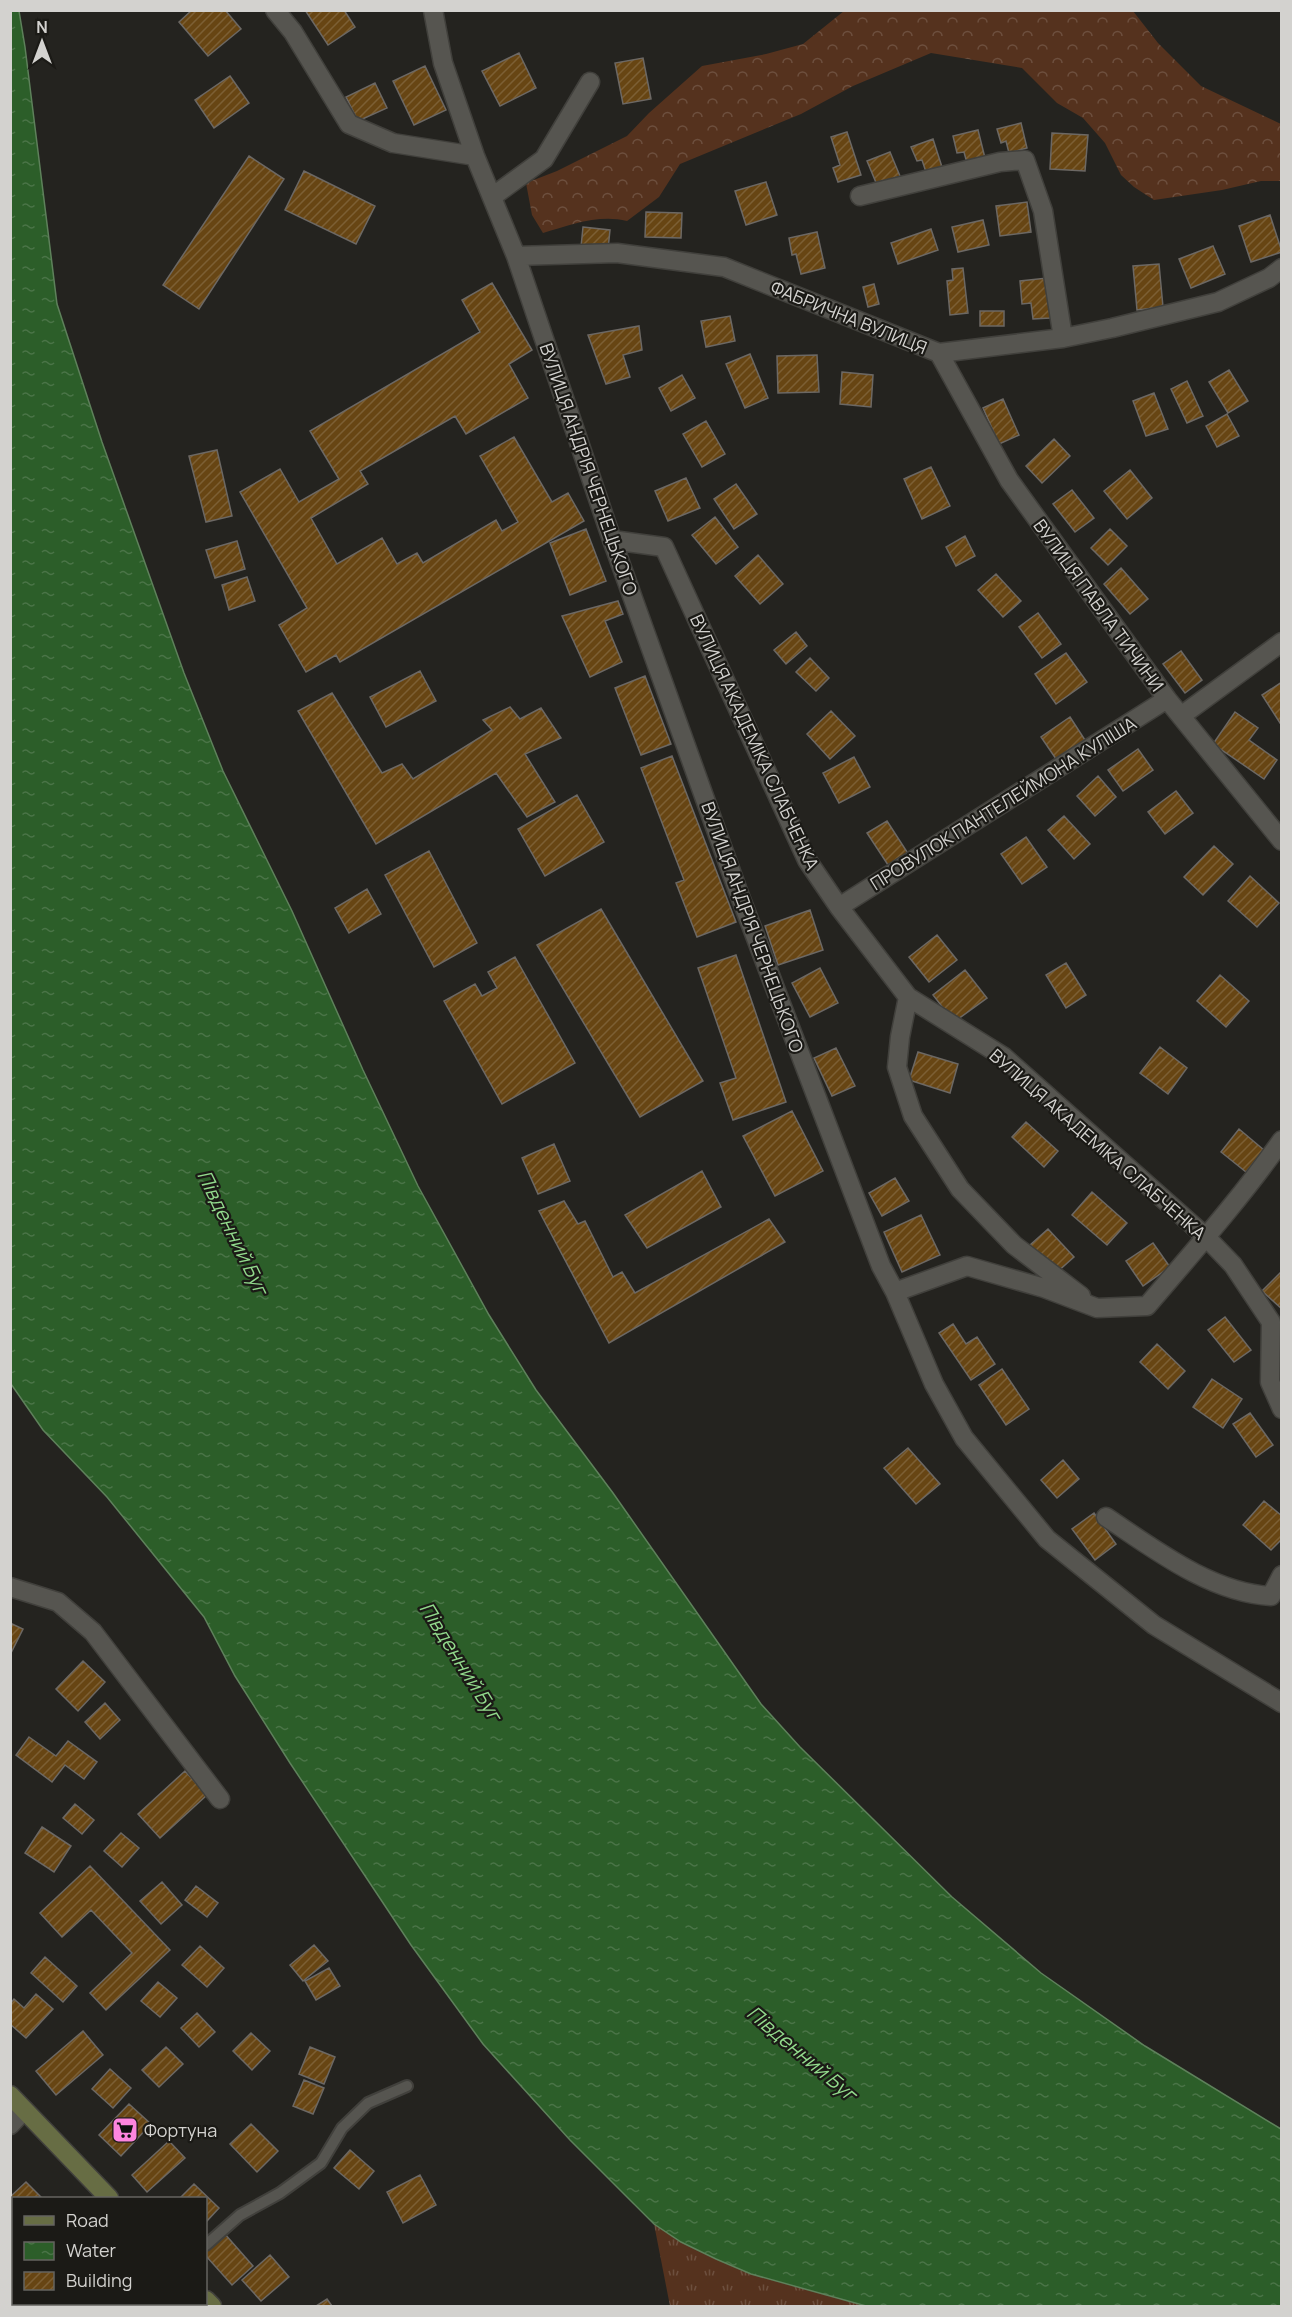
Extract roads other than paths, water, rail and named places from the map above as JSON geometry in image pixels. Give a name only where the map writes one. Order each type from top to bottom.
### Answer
[{"type":"street","points":[[275,10],[293,32],[349,124],[393,143],[475,156]]},
{"type":"street","name":"ВУЛИЦЯ АНДРІЯ ЧЕРНЕЦЬКОГО","points":[[433,10],[443,63],[475,156],[516,256],[612,540],[738,891],[881,1266],[895,1292],[934,1384],[964,1438],[1047,1539],[1154,1625],[1281,1702]]},
{"type":"street","points":[[492,197],[544,159],[590,82]]},
{"type":"street","points":[[860,196],[1000,162],[1025,160],[1043,211],[1063,338]]},
{"type":"street","name":"ФАБРИЧНА ВУЛИЦЯ","points":[[516,256],[617,253],[724,267],[939,352],[1063,338],[1218,302],[1269,278],[1281,268]]},
{"type":"street","name":"ВУЛИЦЯ ПАВЛА ТИЧИНИ","points":[[939,352],[1009,480],[1167,699],[1281,842]]},
{"type":"street","name":"ВУЛИЦЯ АКАДЕМІКА СЛАБЧЕНКА","points":[[612,540],[663,547],[807,860],[839,907],[908,997],[1004,1057],[1206,1237],[1233,1264],[1271,1322],[1270,1382],[1281,1409]]},
{"type":"street","points":[[1181,716],[1281,642]]},
{"type":"street","name":"ПРОВУЛОК ПАНТЕЛЕЙМОНА КУЛІША","points":[[839,907],[1167,699]]},
{"type":"street","points":[[908,997],[897,1067],[913,1116],[960,1189],[1014,1245],[1097,1308]]},
{"type":"street","points":[[895,1292],[967,1266],[1044,1288],[1097,1308],[1147,1306],[1206,1237],[1264,1165],[1281,1140]]},
{"type":"street","points":[[1106,1517],[1182,1569],[1252,1595],[1271,1596],[1281,1575]]},
{"type":"street","points":[[10,1587],[58,1602],[93,1632],[220,1799]]},
{"type":"street","points":[[10,2095],[107,2197]]},
{"type":"street","points":[[10,2125],[24,2110]]},
{"type":"lane","points":[[207,2244],[240,2215],[280,2193],[321,2163],[342,2128],[368,2103],[408,2086]]},
{"type":"water","name":"Південний Буг","points":[[10,11],[19,11],[25,47],[57,304],[102,442],[184,673],[223,771],[292,911],[418,1186],[489,1315],[536,1390],[613,1493],[761,1704],[800,1747],[952,1897],[1041,1973],[1145,2046],[1281,2129],[1281,2306],[866,2306],[751,2274],[681,2242],[654,2224],[570,2140],[483,2044],[411,1945],[290,1763],[235,1676],[204,1617],[107,1497],[43,1430],[11,1384]]},
{"type":"place","name":"Фортуна","points":[[125,2130]]}]
